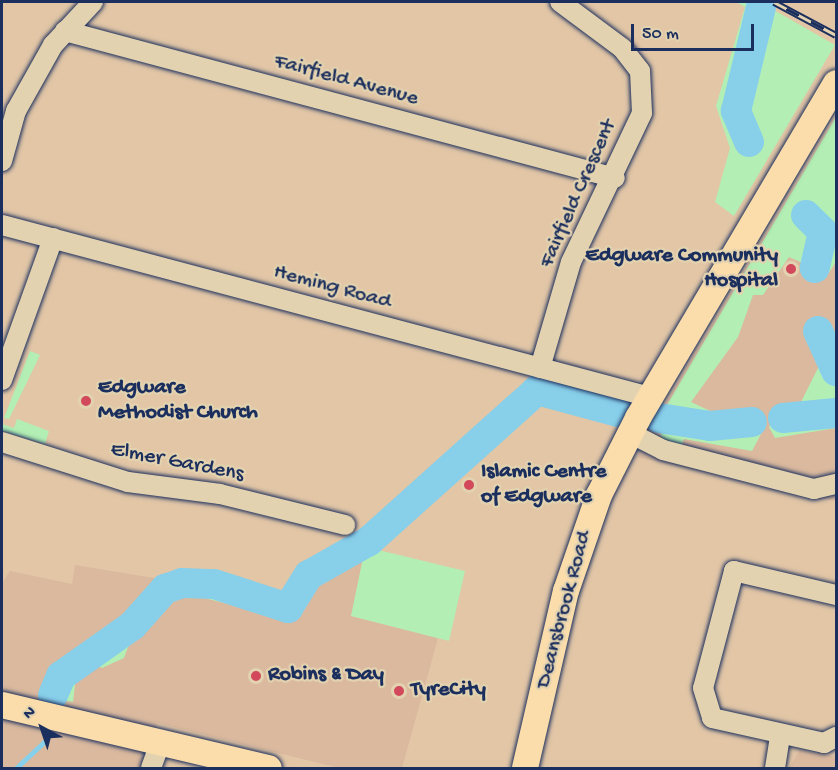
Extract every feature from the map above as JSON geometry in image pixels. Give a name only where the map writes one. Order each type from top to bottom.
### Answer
[{"type":"main road","name":"Deansbrook Road","points":[[525,768],[576,559],[599,495],[650,397],[837,83]]},
{"type":"main road","points":[[2,705],[28,715],[160,743],[253,766]]},
{"type":"main road","points":[[2,716],[28,715]]},
{"type":"street","points":[[2,161],[16,111],[65,31],[93,2]]},
{"type":"street","name":"Fairfield Crescent","points":[[540,368],[571,262],[615,178],[642,113],[640,71],[622,48],[560,2]]},
{"type":"street","name":"Fairfield Avenue","points":[[65,31],[615,178]]},
{"type":"street","name":"Heming Road","points":[[2,225],[650,397]]},
{"type":"street","points":[[2,380],[53,238]]},
{"type":"street","points":[[630,433],[663,450],[814,489],[837,484]]},
{"type":"street","name":"Elmer Gardens","points":[[2,442],[128,482],[220,494],[345,525]]},
{"type":"street","points":[[837,595],[734,571],[703,688],[712,718],[824,743],[837,737]]},
{"type":"street","points":[[775,768],[780,735]]},
{"type":"street","points":[[151,768],[160,743]]},
{"type":"shaded area","name":"Edgware Community Hospital","points":[[836,116],[836,501],[637,457],[655,421]]},
{"type":"shaded area","points":[[366,548],[351,616],[438,638],[402,768],[339,768],[157,723],[144,768],[2,768],[2,583],[10,571],[72,584],[75,565],[154,578],[282,618],[295,611],[317,580]]},
{"type":"shaded area","points":[[800,750],[836,757],[836,768],[789,768]]},
{"type":"green space","points":[[736,2],[760,2],[835,45],[734,216],[715,202],[730,148],[716,106],[745,7]]},
{"type":"green space","points":[[836,117],[836,262],[828,274],[789,257],[763,295],[753,295],[738,337],[691,402],[725,418],[751,415],[761,434],[752,451],[684,439],[680,449],[662,438],[657,422]]},
{"type":"green space","points":[[813,325],[820,326],[836,351],[836,428],[775,438],[769,427],[775,415],[785,405],[801,402],[820,364]]},
{"type":"green space","points":[[30,351],[40,355],[9,419],[4,418]]},
{"type":"green space","points":[[537,382],[543,384],[366,547],[465,571],[449,641],[351,616],[365,548],[317,580],[295,611],[282,618],[185,593],[136,625],[124,658],[102,668],[90,663],[76,677],[73,702],[42,697],[52,681],[120,624],[140,599],[180,576],[286,606],[299,575],[400,509],[444,458]]},
{"type":"green space","points":[[17,419],[49,431],[45,444],[2,431],[2,424],[14,428]]},
{"type":"waterway","points":[[749,142],[736,111],[761,7]]},
{"type":"waterway","points":[[806,215],[823,232],[815,268]]},
{"type":"waterway","points":[[818,331],[836,371]]},
{"type":"waterway","points":[[53,695],[61,676],[132,626],[165,589],[182,583],[214,584],[288,608],[309,575],[369,541],[537,390],[618,412]]},
{"type":"waterway","points":[[783,418],[836,413]]},
{"type":"waterway","points":[[659,418],[710,426],[752,422]]},
{"type":"waterway","points":[[16,768],[45,741]]},
{"type":"railway","points":[[774,2],[836,35]]},
{"type":"place","name":"Edgware Community Hospital","points":[[791,269]]},
{"type":"place","name":"Edgware Methodist Church","points":[[86,401]]},
{"type":"place","name":"Islamic Centre of Edgware","points":[[469,485]]},
{"type":"place","name":"Robins & Day","points":[[256,676]]},
{"type":"place","name":"TyreCity","points":[[399,691]]}]
